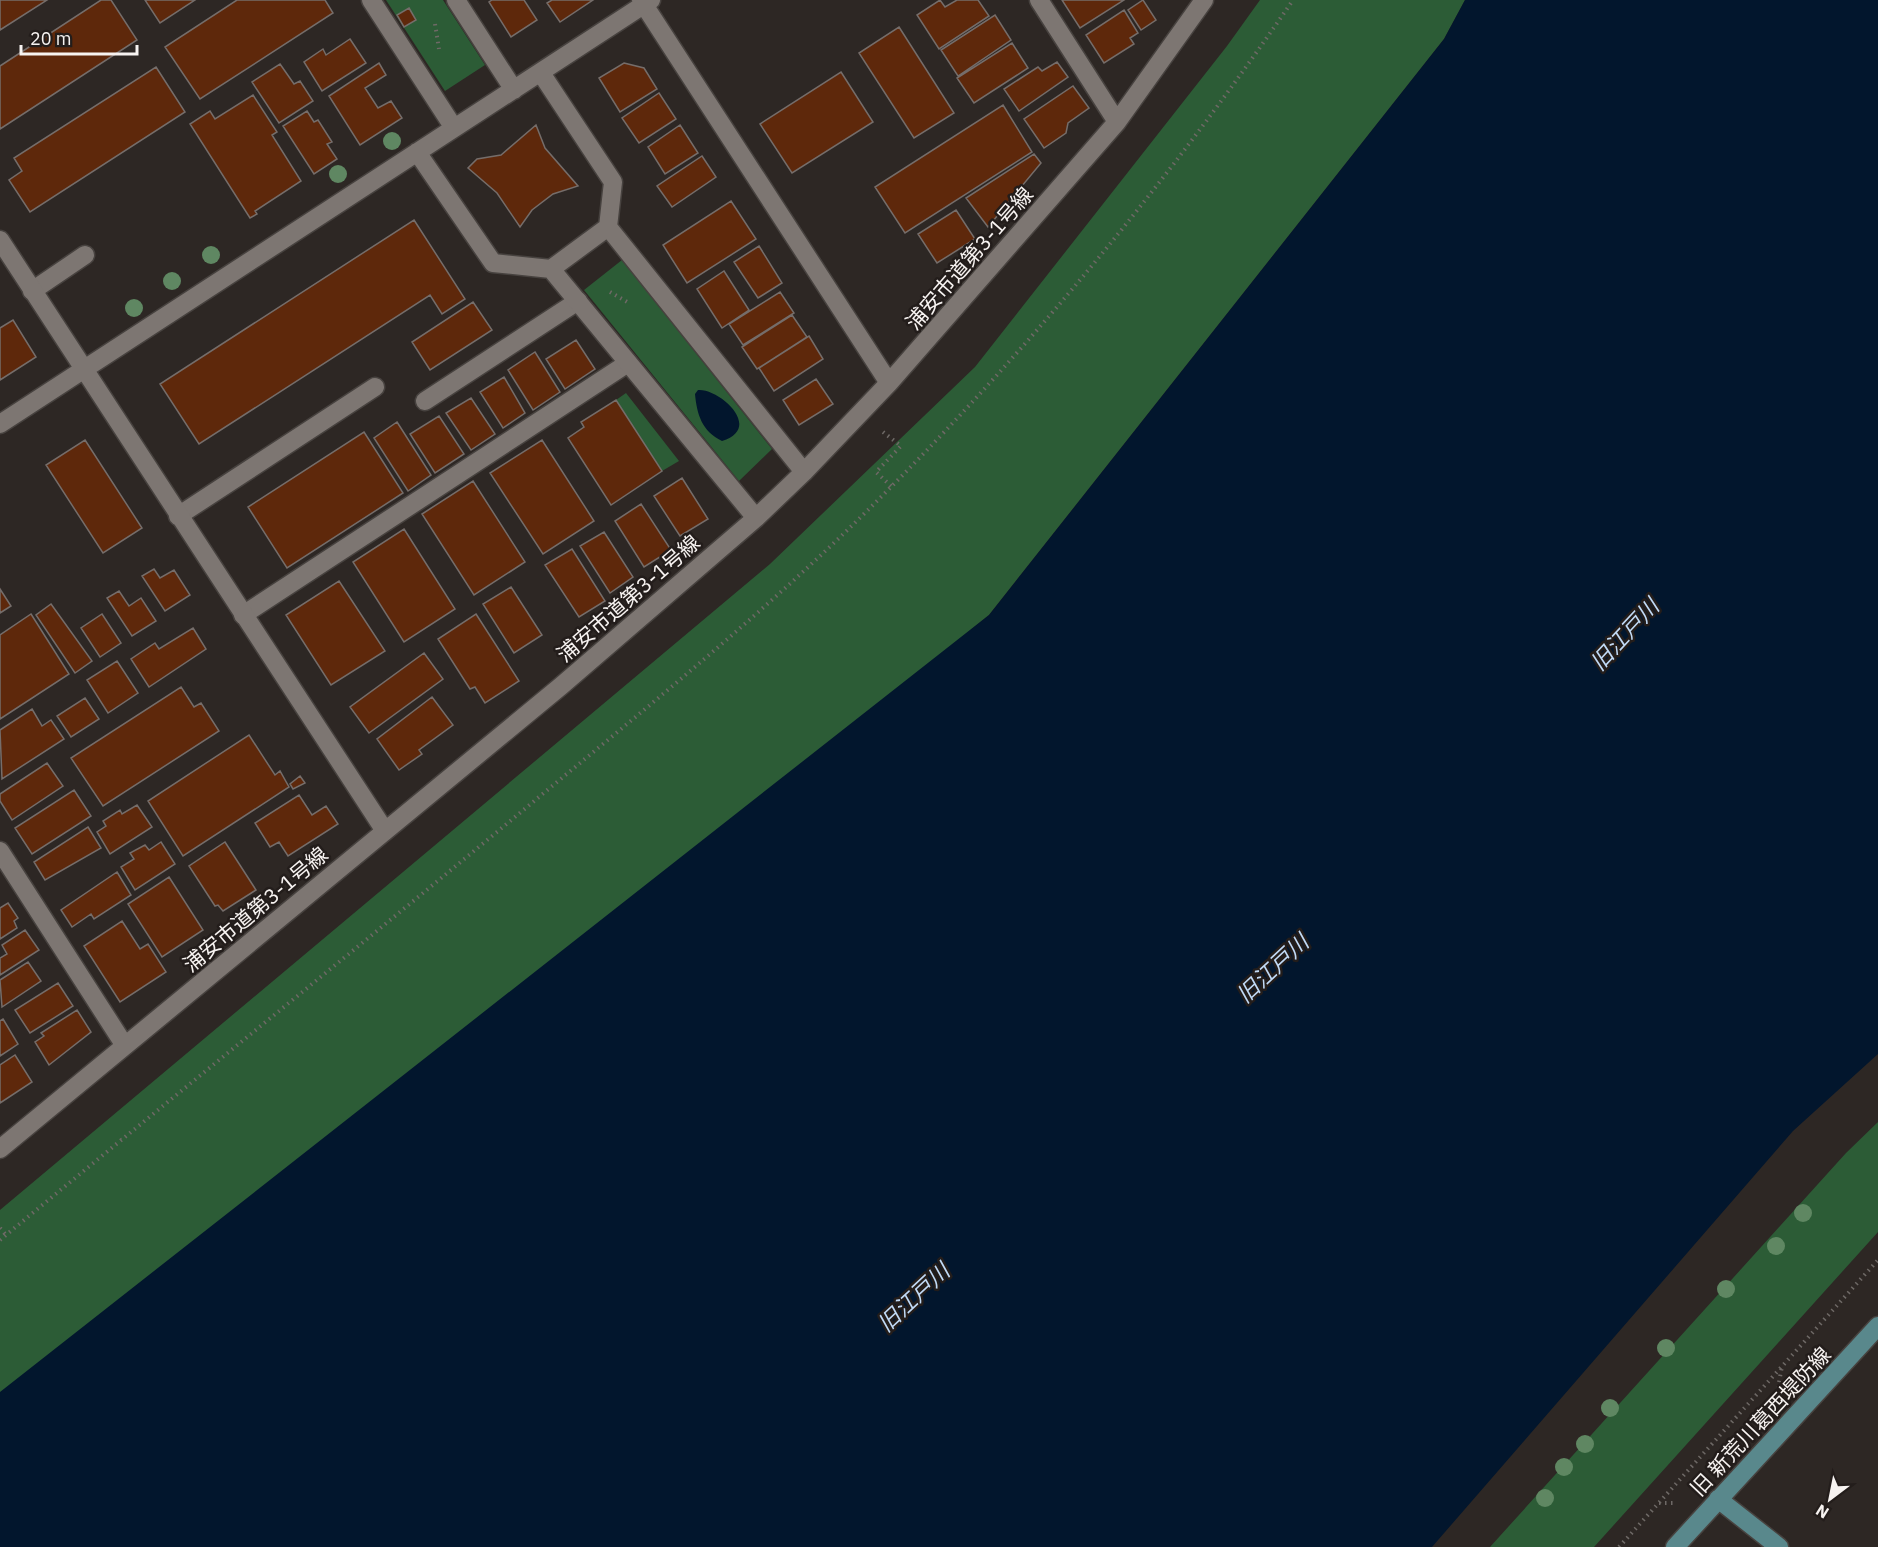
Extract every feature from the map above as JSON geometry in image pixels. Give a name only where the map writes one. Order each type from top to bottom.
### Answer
[{"type":"street","points":[[371,0],[454,128]]},
{"type":"street","points":[[456,0],[514,90]]},
{"type":"street","points":[[1039,0],[1117,122]]},
{"type":"street","name":"浦安市道第3-1号線","points":[[0,1149],[561,686],[756,518],[804,472],[889,383],[1117,122],[1204,0]]},
{"type":"street","points":[[0,424],[84,367],[541,73],[646,1],[889,383]]},
{"type":"street","points":[[541,73],[613,182],[608,227],[804,472]]},
{"type":"street","points":[[417,152],[493,263],[551,269],[608,227]]},
{"type":"street","points":[[0,240],[385,831]]},
{"type":"street","points":[[32,291],[85,255]]},
{"type":"street","points":[[551,269],[756,518]]},
{"type":"street","points":[[425,401],[578,302]]},
{"type":"street","points":[[243,615],[628,363]]},
{"type":"street","points":[[178,516],[375,387]]},
{"type":"street","points":[[0,851],[125,1046]]},
{"type":"street","name":"旧 新荒川葛西堤防線","points":[[1675,1547],[1878,1326]]},
{"type":"street","points":[[1718,1500],[1779,1547]]},
{"type":"path","points":[[0,1240],[273,1018],[757,615],[891,486],[1007,362],[1130,218],[1248,64],[1293,0]]},
{"type":"path","points":[[434,18],[440,53]]},
{"type":"path","points":[[571,254],[596,285],[634,306]]},
{"type":"path","points":[[874,439],[881,431],[901,446],[876,472],[891,486]]},
{"type":"path","points":[[0,1228],[6,1235]]},
{"type":"path","points":[[1619,1547],[1878,1260]]},
{"type":"green space","points":[[386,0],[443,0],[485,65],[445,91]]},
{"type":"green space","points":[[1260,0],[1465,0],[1444,39],[989,615],[0,1422],[0,1210],[770,564],[975,367],[1227,46]]},
{"type":"green space","points":[[622,260],[772,449],[739,481],[584,290]]},
{"type":"green space","points":[[626,393],[679,461],[662,471],[616,400]]},
{"type":"green space","points":[[1878,1122],[1878,1232],[1594,1547],[1490,1547],[1846,1153]]},
{"type":"water","name":"旧江戸川","points":[[1465,0],[1878,0],[1878,1054],[1793,1131],[1432,1547],[0,1547],[0,1392],[989,615],[1444,39]]},
{"type":"water","points":[[698,390],[717,395],[734,410],[739,427],[734,435],[722,441],[705,427],[697,409],[695,394]]},
{"type":"building","points":[[0,0],[47,0],[0,30]]},
{"type":"building","points":[[101,0],[111,0],[137,40],[0,129],[0,66]]},
{"type":"building","points":[[145,0],[195,0],[160,23]]},
{"type":"building","points":[[237,0],[325,0],[333,13],[200,99],[165,47]]},
{"type":"building","points":[[492,0],[524,0],[537,20],[511,37],[489,2]]},
{"type":"building","points":[[552,0],[593,0],[560,22],[547,3]]},
{"type":"building","points":[[940,0],[945,7],[957,0],[978,0],[989,16],[939,49],[917,15]]},
{"type":"building","points":[[1062,0],[1124,0],[1080,28]]},
{"type":"building","points":[[1143,0],[1156,20],[1141,30],[1128,10]]},
{"type":"building","points":[[409,8],[416,20],[404,27],[397,15]]},
{"type":"building","points":[[1124,10],[1138,33],[1130,38],[1134,44],[1104,63],[1086,35]]},
{"type":"building","points":[[995,15],[1011,40],[958,76],[941,50]]},
{"type":"building","points":[[899,27],[954,113],[914,138],[859,53]]},
{"type":"building","points":[[350,39],[366,63],[322,91],[304,62],[323,49],[326,55]]},
{"type":"building","points":[[1012,43],[1028,68],[974,103],[957,78]]},
{"type":"building","points":[[1057,62],[1068,77],[1019,111],[1004,89],[1038,67],[1042,71]]},
{"type":"building","points":[[379,63],[386,75],[365,88],[378,108],[391,101],[402,118],[360,145],[329,96]]},
{"type":"building","points":[[624,63],[644,68],[657,89],[620,112],[599,78]]},
{"type":"building","points":[[280,64],[294,84],[300,81],[313,101],[279,123],[252,82]]},
{"type":"building","points":[[156,67],[185,112],[30,212],[9,180],[22,171],[14,158]]},
{"type":"building","points":[[841,72],[873,122],[792,173],[760,124]]},
{"type":"building","points":[[1073,86],[1089,108],[1068,123],[1066,133],[1044,148],[1024,119]]},
{"type":"building","points":[[659,93],[676,119],[639,143],[622,118]]},
{"type":"building","points":[[253,95],[277,132],[272,135],[301,181],[255,211],[257,214],[250,218],[190,124],[210,111],[215,119]]},
{"type":"building","points":[[1003,105],[1032,152],[905,233],[875,187]]},
{"type":"building","points":[[307,111],[314,122],[318,120],[332,142],[327,144],[337,159],[314,174],[283,126]]},
{"type":"building","points":[[536,125],[545,148],[578,186],[553,194],[532,210],[520,227],[497,193],[468,168],[477,159],[501,155]]},
{"type":"building","points":[[680,125],[698,153],[665,174],[648,147]]},
{"type":"building","points":[[1034,154],[1041,163],[988,227],[966,198]]},
{"type":"building","points":[[702,156],[716,177],[672,207],[657,186]]},
{"type":"building","points":[[731,201],[756,239],[687,283],[663,245]]},
{"type":"building","points":[[956,210],[975,239],[937,263],[918,234]]},
{"type":"building","points":[[414,220],[465,299],[442,314],[430,295],[199,444],[160,384]]},
{"type":"building","points":[[759,246],[782,283],[758,298],[734,262]]},
{"type":"building","points":[[724,271],[749,310],[722,328],[697,289]]},
{"type":"building","points":[[780,292],[794,313],[743,345],[729,324]]},
{"type":"building","points":[[473,302],[492,330],[430,370],[412,342]]},
{"type":"building","points":[[792,315],[807,337],[757,369],[742,347]]},
{"type":"building","points":[[13,320],[36,357],[0,380],[0,328]]},
{"type":"building","points":[[809,336],[823,359],[774,391],[759,368]]},
{"type":"building","points":[[576,340],[595,369],[565,389],[546,359]]},
{"type":"building","points":[[535,352],[560,392],[533,410],[508,370]]},
{"type":"building","points":[[504,377],[525,413],[503,428],[480,392]]},
{"type":"building","points":[[816,379],[833,404],[799,425],[783,400]]},
{"type":"building","points":[[471,398],[495,434],[471,450],[446,413]]},
{"type":"building","points":[[616,400],[662,471],[611,505],[568,438],[584,427],[581,422]]},
{"type":"building","points":[[439,416],[464,454],[435,473],[410,434]]},
{"type":"building","points":[[397,422],[431,475],[408,491],[374,438]]},
{"type":"building","points":[[364,432],[403,493],[287,568],[248,507]]},
{"type":"building","points":[[85,440],[142,528],[103,553],[46,465]]},
{"type":"building","points":[[542,440],[594,521],[543,554],[490,473]]},
{"type":"building","points":[[682,478],[708,519],[680,536],[654,496]]},
{"type":"building","points":[[473,481],[525,562],[474,595],[422,514]]},
{"type":"building","points":[[641,504],[671,550],[644,567],[615,521]]},
{"type":"building","points":[[404,529],[455,609],[404,642],[353,562]]},
{"type":"building","points":[[604,532],[633,577],[610,593],[580,546]]},
{"type":"building","points":[[572,549],[605,601],[579,617],[545,565]]},
{"type":"building","points":[[154,569],[160,578],[174,570],[190,595],[165,611],[142,576]]},
{"type":"building","points":[[339,581],[385,651],[331,685],[286,615]]},
{"type":"building","points":[[511,587],[542,635],[514,653],[483,604]]},
{"type":"building","points":[[0,589],[11,606],[0,613]]},
{"type":"building","points":[[119,591],[129,606],[141,598],[156,621],[132,636],[107,598]]},
{"type":"building","points":[[51,604],[92,661],[75,673],[36,615]]},
{"type":"building","points":[[31,614],[69,674],[0,719],[0,635]]},
{"type":"building","points":[[102,614],[121,643],[100,657],[81,628]]},
{"type":"building","points":[[476,614],[519,681],[485,703],[475,687],[470,689],[438,639]]},
{"type":"building","points":[[193,628],[206,649],[149,687],[131,659],[155,643],[159,649]]},
{"type":"building","points":[[424,653],[443,679],[369,733],[350,707]]},
{"type":"building","points":[[117,661],[138,693],[108,713],[87,680]]},
{"type":"building","points":[[181,687],[194,707],[201,703],[219,731],[103,806],[71,758]]},
{"type":"building","points":[[432,697],[453,725],[419,750],[422,754],[399,770],[377,739]]},
{"type":"building","points":[[85,698],[99,719],[71,737],[57,716]]},
{"type":"building","points":[[32,709],[42,726],[51,720],[64,739],[2,779],[0,730]]},
{"type":"building","points":[[249,735],[275,775],[280,771],[289,787],[183,856],[148,801]]},
{"type":"building","points":[[47,763],[63,786],[12,820],[0,801],[0,794]]},
{"type":"building","points":[[300,776],[305,783],[293,789],[290,784]]},
{"type":"building","points":[[74,790],[91,816],[32,854],[15,828]]},
{"type":"building","points":[[299,795],[312,815],[326,806],[338,824],[288,856],[279,842],[270,847],[255,823]]},
{"type":"building","points":[[137,805],[152,827],[110,854],[97,832],[106,826],[103,821],[120,810],[122,814]]},
{"type":"building","points":[[88,827],[101,848],[45,880],[34,862]]},
{"type":"building","points":[[161,842],[175,864],[135,890],[121,867],[134,859],[130,853],[145,845],[149,850]]},
{"type":"building","points":[[225,842],[256,890],[223,911],[218,905],[215,906],[189,866]]},
{"type":"building","points":[[117,872],[131,895],[94,919],[91,914],[72,927],[61,910]]},
{"type":"building","points":[[169,877],[203,930],[162,957],[128,904]]},
{"type":"building","points":[[8,903],[18,918],[14,921],[17,928],[0,939],[0,908]]},
{"type":"building","points":[[122,921],[140,949],[148,944],[166,972],[120,1002],[84,946]]},
{"type":"building","points":[[25,930],[39,950],[0,975],[0,958],[7,954],[2,945]]},
{"type":"building","points":[[28,962],[41,981],[2,1007],[0,980]]},
{"type":"building","points":[[58,983],[73,1006],[30,1033],[15,1010]]},
{"type":"building","points":[[77,1010],[91,1032],[49,1065],[35,1042],[44,1036],[41,1033]]},
{"type":"building","points":[[3,1019],[18,1044],[0,1056],[0,1021]]},
{"type":"building","points":[[15,1055],[32,1082],[0,1103],[0,1065]]}]
